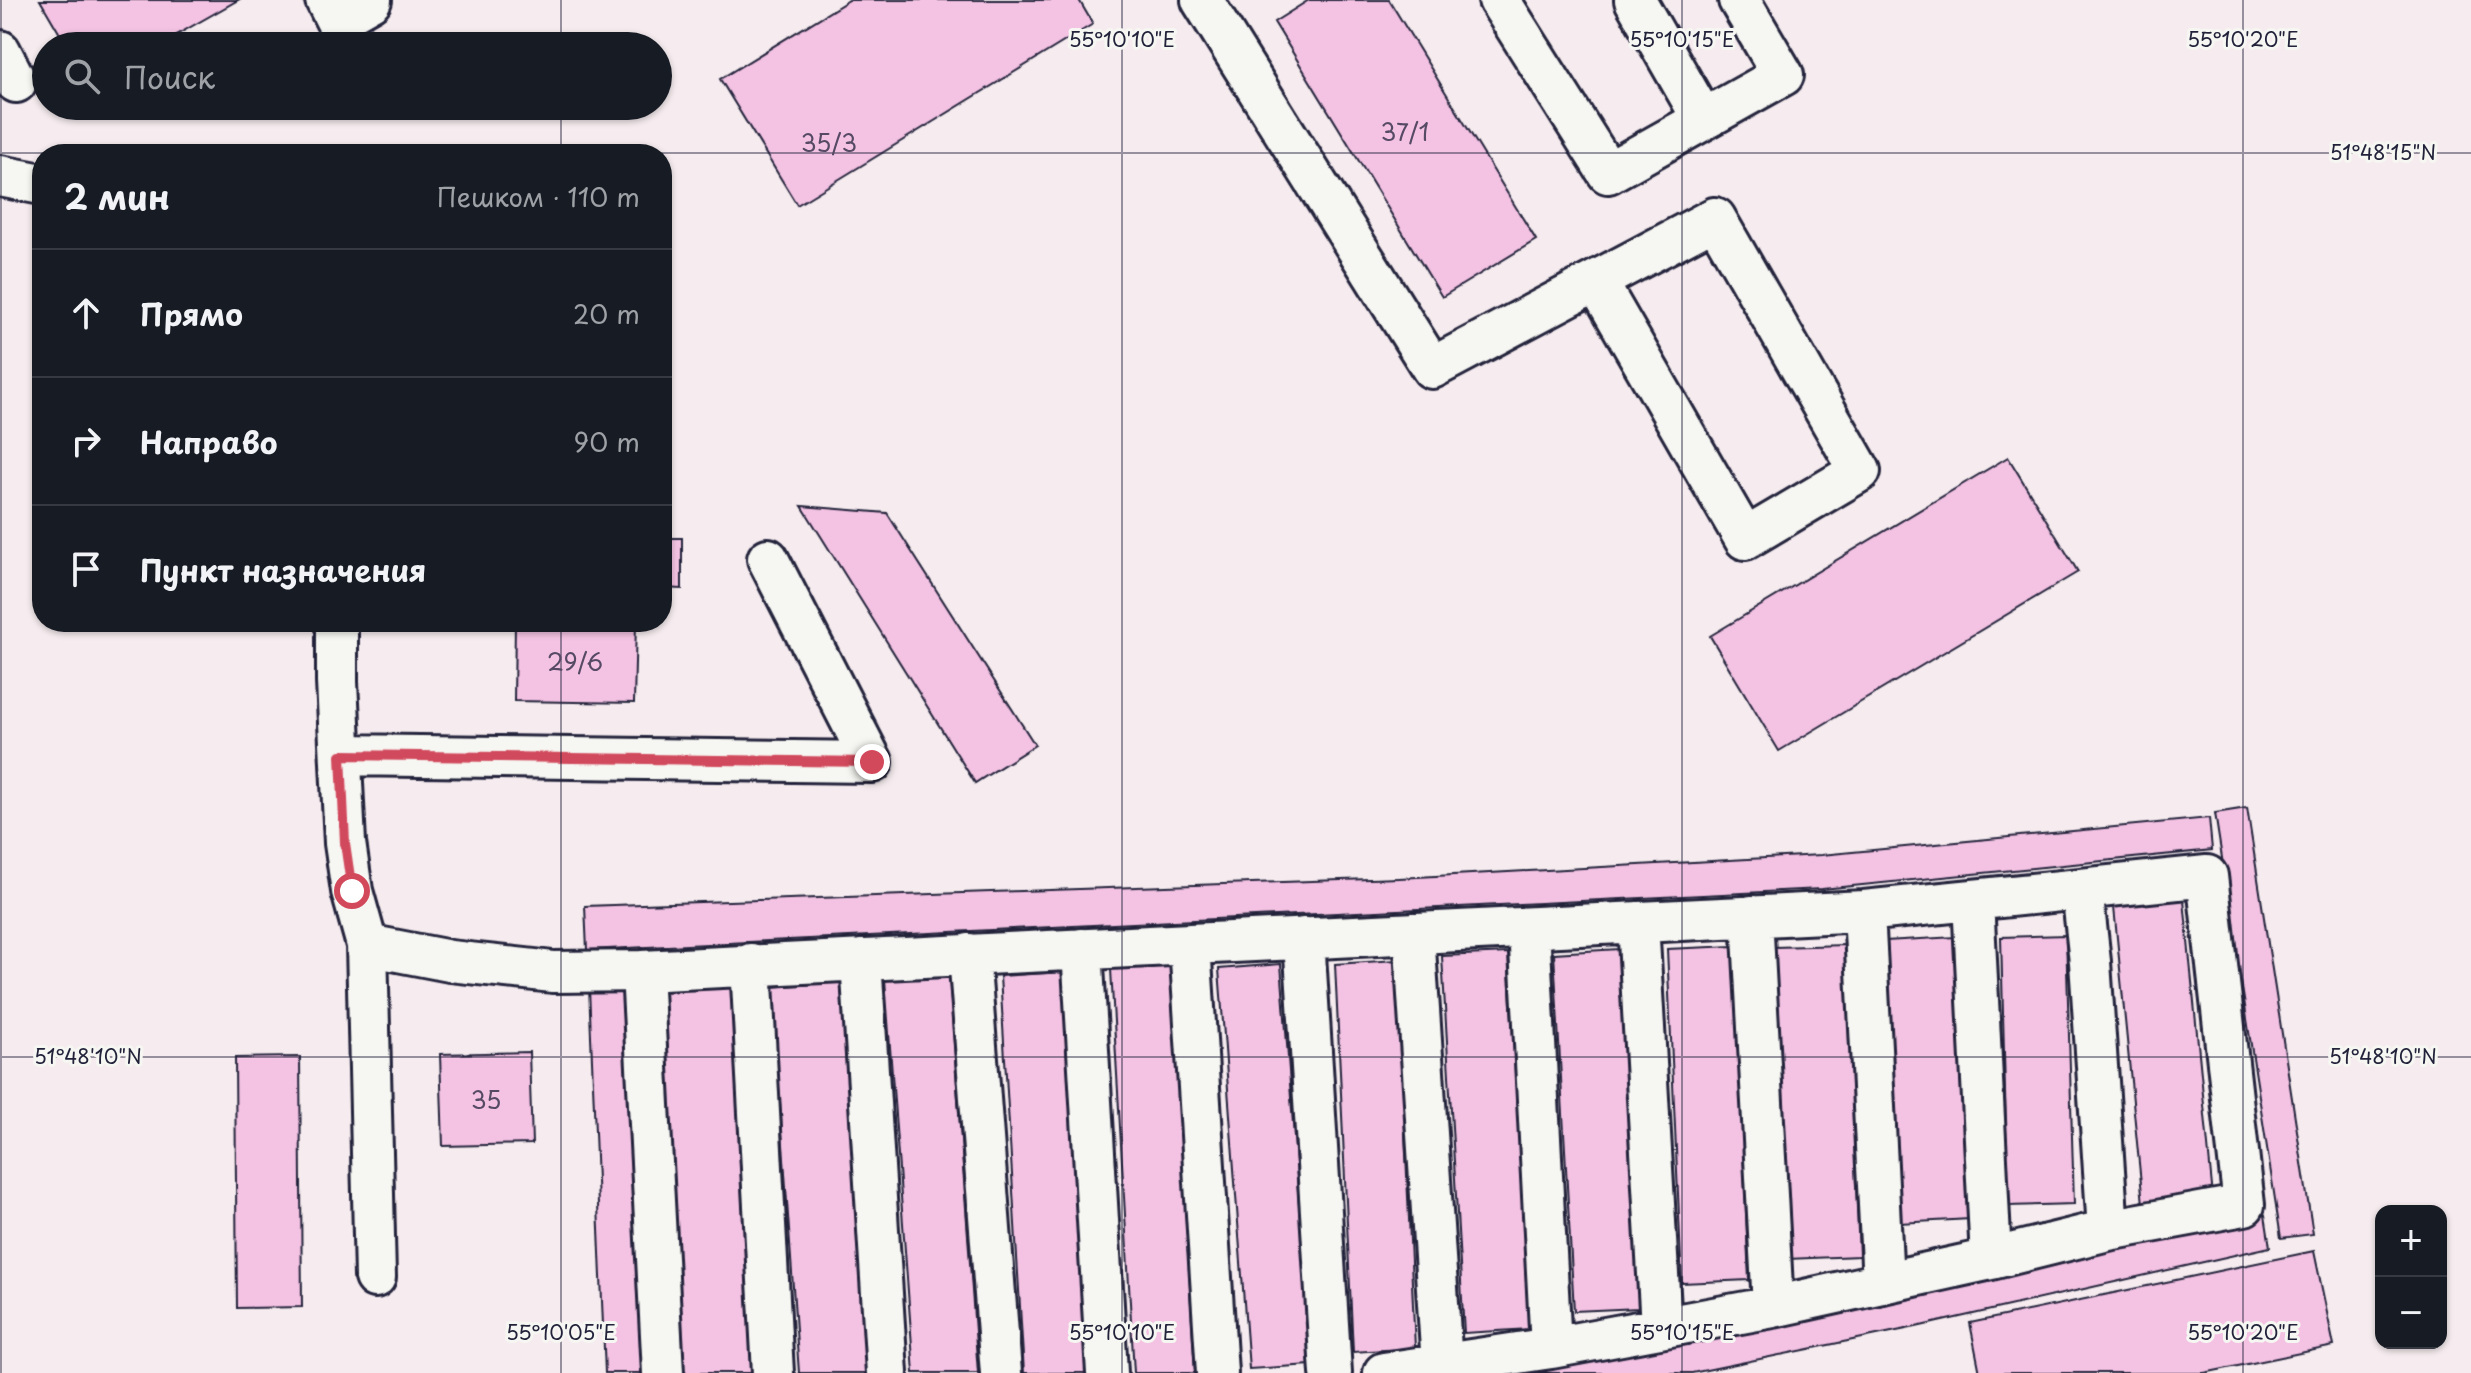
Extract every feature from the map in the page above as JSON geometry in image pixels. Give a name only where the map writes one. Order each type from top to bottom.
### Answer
[{"type":"lane","points":[[326,0],[336,20],[371,0]]},
{"type":"lane","points":[[1499,0],[1608,173],[1783,75],[1739,0]]},
{"type":"lane","points":[[1635,0],[1703,119]]},
{"type":"lane","points":[[1206,1],[1432,368],[1715,218],[1860,471],[1745,539],[1597,282]]},
{"type":"lane","points":[[0,176],[32,182]]},
{"type":"lane","points":[[341,755],[872,762],[768,559]]},
{"type":"lane","points":[[337,632],[345,843],[352,891],[367,945],[375,1277]]},
{"type":"lane","points":[[367,945],[450,961],[553,972],[642,971],[1864,911],[2207,876],[2244,1205],[2108,1230],[1773,1307],[1551,1348],[1384,1373]]},
{"type":"lane","points":[[2082,889],[2090,962],[2108,1230]]},
{"type":"lane","points":[[1973,900],[1991,1259]]},
{"type":"lane","points":[[1864,911],[1883,1283]]},
{"type":"lane","points":[[1752,916],[1773,1307]]},
{"type":"lane","points":[[1638,922],[1661,1327]]},
{"type":"lane","points":[[1529,928],[1551,1348]]},
{"type":"lane","points":[[1414,933],[1442,1365]]},
{"type":"lane","points":[[1304,938],[1331,1373]]},
{"type":"lane","points":[[1190,944],[1217,1373]]},
{"type":"lane","points":[[1082,949],[1107,1373]]},
{"type":"lane","points":[[969,954],[1001,1373]]},
{"type":"lane","points":[[861,960],[887,1373]]},
{"type":"lane","points":[[751,964],[773,1373]]},
{"type":"lane","points":[[642,971],[663,1373]]},
{"type":"building","points":[[40,0],[238,0],[182,32],[59,32]]},
{"type":"building","points":[[849,0],[1079,0],[1093,24],[797,205],[720,79]]},
{"type":"building","points":[[1309,0],[1389,0],[1536,240],[1442,297],[1274,22]]},
{"type":"building","points":[[2008,457],[2078,572],[1779,751],[1710,636]]},
{"type":"building","points":[[802,506],[887,513],[1035,745],[975,783]]},
{"type":"building","points":[[672,538],[682,538],[682,589],[672,588]]},
{"type":"building","points":[[515,632],[636,632],[634,703],[514,701]]},
{"type":"building","points":[[2247,808],[2313,1234],[2281,1238],[2215,813]]},
{"type":"building","points":[[2209,818],[2212,850],[1822,889],[587,950],[585,906],[1399,878],[1821,855]]},
{"type":"building","points":[[2183,890],[2213,1197],[2143,1204],[2113,897]]},
{"type":"building","points":[[2066,935],[2074,1204],[2008,1206],[2001,937]]},
{"type":"building","points":[[1956,937],[1970,1219],[1899,1223],[1885,941]]},
{"type":"building","points":[[1846,945],[1859,1256],[1787,1259],[1774,947]]},
{"type":"building","points":[[1734,946],[1749,1280],[1682,1283],[1667,949]]},
{"type":"building","points":[[1619,949],[1639,1308],[1574,1311],[1554,953]]},
{"type":"building","points":[[1508,953],[1530,1329],[1464,1333],[1442,956]]},
{"type":"building","points":[[1397,960],[1415,1348],[1353,1352],[1335,964]]},
{"type":"building","points":[[1281,964],[1311,1365],[1249,1369],[1219,969]]},
{"type":"building","points":[[1171,965],[1195,1373],[1134,1373],[1111,969]]},
{"type":"building","points":[[1063,972],[1087,1373],[1024,1373],[1000,976]]},
{"type":"building","points":[[949,975],[978,1373],[914,1373],[885,979]]},
{"type":"building","points":[[841,982],[868,1373],[799,1373],[772,987]]},
{"type":"building","points":[[734,985],[754,1373],[681,1373],[661,989]]},
{"type":"building","points":[[626,986],[642,1373],[605,1373],[589,988]]},
{"type":"building","points":[[529,1052],[532,1144],[443,1146],[440,1054]]},
{"type":"building","points":[[300,1057],[302,1307],[237,1308],[235,1058]]},
{"type":"building","points":[[2265,1215],[2270,1247],[1916,1327],[1692,1373],[1482,1373],[1915,1292]]},
{"type":"building","points":[[2314,1251],[2334,1346],[2204,1373],[1980,1373],[1970,1323]]},
{"type":"route","points":[[352,891],[345,843],[341,755],[872,762]]}]
